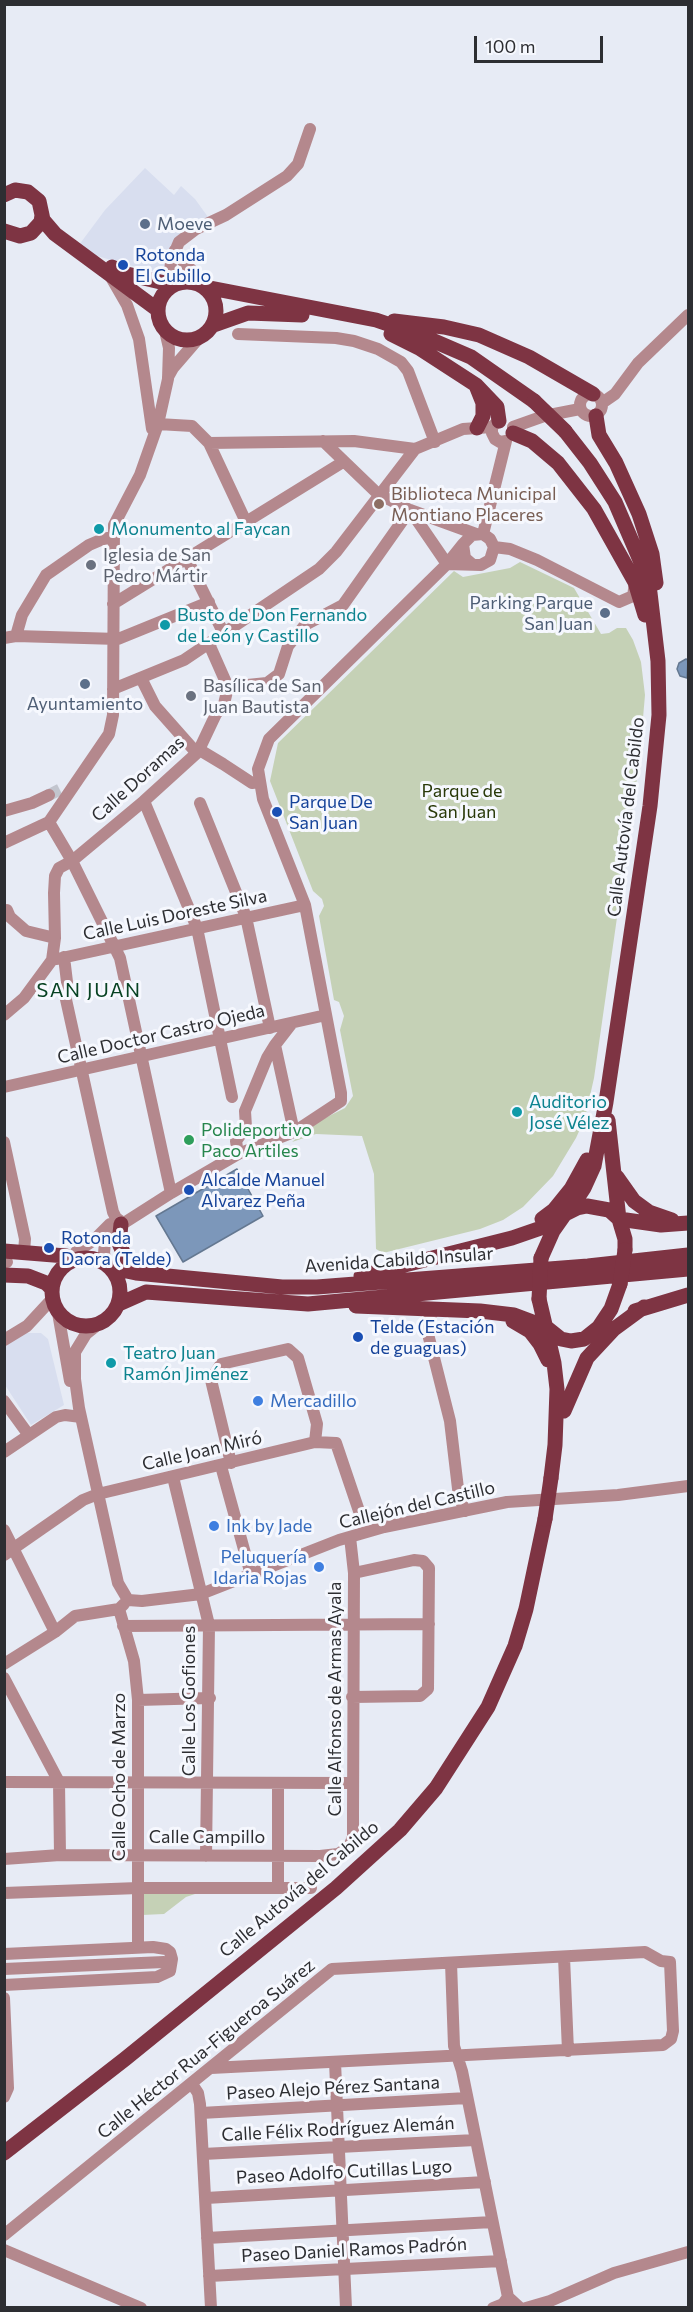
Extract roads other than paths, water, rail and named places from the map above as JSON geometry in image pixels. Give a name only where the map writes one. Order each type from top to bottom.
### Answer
[{"type":"main road","points":[[6,193],[22,190],[34,196],[42,208],[37,228],[11,235]]},
{"type":"main road","points":[[42,215],[48,227],[64,241],[158,310]]},
{"type":"main road","points":[[11,235],[64,241]]},
{"type":"main road","points":[[101,266],[174,285],[189,282],[204,287],[215,300],[217,317],[205,336],[198,339],[180,340],[165,330],[158,317],[158,310],[165,292],[174,285]]},
{"type":"main road","name":"Calle Autovía del Cabildo","points":[[204,287],[376,320],[471,357],[534,401],[565,431],[603,481],[628,529],[643,567],[650,593],[658,661],[658,715],[651,806],[606,1102],[594,1166],[585,1188],[567,1212]]},
{"type":"main road","name":"Calle Autovía del Cabildo","points":[[214,325],[248,313],[278,313],[349,320],[398,328]]},
{"type":"main road","points":[[349,320],[404,340],[476,385],[497,407],[495,430]]},
{"type":"main road","points":[[376,320],[412,322],[479,335],[529,357],[597,404],[599,435],[616,463],[639,514],[651,554],[659,603],[658,661]]},
{"type":"main road","points":[[476,385],[483,403],[483,416],[495,430],[532,441],[558,463],[594,509],[635,582],[658,661]]},
{"type":"main road","name":"Calle Autovía del Cabildo","points":[[606,1102],[612,1168],[620,1219]]},
{"type":"main road","points":[[524,1234],[554,1210],[571,1189],[586,1164],[602,1124]]},
{"type":"main road","points":[[612,1168],[623,1188],[634,1201],[649,1212],[684,1223]]},
{"type":"main road","points":[[317,1287],[524,1234],[541,1228],[577,1208],[598,1206],[609,1210],[620,1219],[661,1225],[684,1223]]},
{"type":"main road","points":[[546,1327],[539,1299],[541,1258],[553,1231],[567,1212]]},
{"type":"main road","points":[[598,1328],[611,1309],[620,1284],[625,1239],[620,1219]]},
{"type":"main road","points":[[119,1220],[119,1243],[125,1257],[138,1265],[189,1278]]},
{"type":"main road","points":[[24,1252],[74,1260],[94,1258],[110,1267],[121,1285],[119,1304],[114,1314],[96,1326],[75,1325],[54,1300],[46,1283],[5,1263],[24,1252]]},
{"type":"main road","name":"Avenida Cabildo Insular","points":[[110,1267],[136,1273],[282,1287],[317,1287],[588,1266],[688,1255]]},
{"type":"main road","points":[[54,1300],[59,1271],[74,1260]]},
{"type":"main road","name":"Avenida Cabildo Insular","points":[[119,1304],[146,1292],[308,1304],[688,1269]]},
{"type":"main road","points":[[308,1304],[494,1313],[522,1317],[546,1327],[561,1339],[571,1341],[584,1339],[598,1328],[644,1308],[688,1295]]},
{"type":"main road","points":[[564,1411],[588,1358],[614,1329],[644,1308]]},
{"type":"main road","points":[[494,1313],[530,1331],[546,1353],[557,1389]]},
{"type":"main road","name":"Calle Autovía del Cabildo","points":[[4,2151],[125,2059],[336,1888],[400,1830],[436,1788],[471,1736],[488,1707],[515,1646],[526,1609],[545,1519],[555,1445],[557,1389],[546,1327]]},
{"type":"main road","name":"Calle Autovía del Cabildo","points":[[555,1445],[567,1389],[580,1355],[598,1328]]},
{"type":"street","points":[[174,285],[170,273],[179,242],[196,229],[226,215],[287,176],[298,164],[310,129]]},
{"type":"street","points":[[175,250],[204,287]]},
{"type":"street","points":[[101,266],[127,305],[139,339],[153,422],[152,445]]},
{"type":"street","points":[[580,409],[588,417],[597,404],[615,394],[638,363],[688,315]]},
{"type":"street","points":[[165,330],[169,348],[168,379],[158,424],[140,475],[113,531],[46,575],[10,637],[113,639],[209,602]]},
{"type":"street","points":[[238,334],[336,338],[354,340],[378,349],[400,362],[408,371],[435,442]]},
{"type":"street","points":[[168,379],[173,368],[198,339]]},
{"type":"street","points":[[580,409],[582,398],[597,404]]},
{"type":"street","points":[[209,443],[354,441],[415,449],[435,442],[580,409]]},
{"type":"street","points":[[158,424],[192,426],[209,443],[246,522]]},
{"type":"street","points":[[479,534],[495,430]]},
{"type":"street","points":[[323,441],[378,495],[410,510],[479,534],[490,539],[494,547],[492,557],[486,563],[447,564]]},
{"type":"street","points":[[113,689],[184,660],[319,568],[336,552],[415,449]]},
{"type":"street","points":[[113,604],[343,462]]},
{"type":"street","points":[[410,510],[447,564]]},
{"type":"street","points":[[209,644],[228,687],[267,683],[279,674],[288,646],[306,625],[343,605],[410,510]]},
{"type":"street","points":[[4,843],[49,822],[67,788],[109,734],[113,689],[113,531]]},
{"type":"street","points":[[74,1260],[76,1252],[119,1220],[238,1154],[294,1132],[340,1101],[341,1094],[305,905],[263,799],[258,769],[269,739],[447,564],[468,537],[479,534]]},
{"type":"street","points":[[463,544],[465,558],[472,564]]},
{"type":"street","points":[[494,547],[510,549],[537,560],[619,602],[633,596],[635,582]]},
{"type":"street","points":[[187,559],[224,632]]},
{"type":"street","points":[[141,678],[155,706],[198,752],[213,758],[252,783],[260,782]]},
{"type":"street","name":"Calle Doramas","points":[[119,1220],[65,995],[67,982],[58,958],[55,938],[55,876],[59,868],[72,861],[144,801],[198,752],[216,714],[224,704],[228,687]]},
{"type":"street","points":[[4,811],[32,803],[49,795]]},
{"type":"street","points":[[144,801],[197,928],[232,1097]]},
{"type":"street","points":[[200,803],[246,917],[270,1028]]},
{"type":"street","points":[[49,822],[72,861],[120,958],[171,1193]]},
{"type":"street","name":"Calle Luis Doreste Silva","points":[[58,958],[305,905]]},
{"type":"street","points":[[7,910],[10,917],[26,931],[55,938]]},
{"type":"street","points":[[4,1015],[24,998],[58,958]]},
{"type":"street","name":"Calle Doctor Castro Ojeda","points":[[4,1087],[326,1015]]},
{"type":"street","points":[[238,1154],[236,1141],[246,1128],[245,1111],[267,1058],[292,1023]]},
{"type":"street","points":[[275,1045],[294,1132]]},
{"type":"street","points":[[4,1142],[25,1239],[24,1252]]},
{"type":"street","points":[[110,1267],[104,1254],[105,1241],[119,1220]]},
{"type":"street","points":[[4,1340],[27,1326],[54,1300]]},
{"type":"street","points":[[54,1300],[69,1380],[80,1412]]},
{"type":"street","points":[[435,1310],[427,1319],[426,1326],[450,1421],[459,1497],[465,1511]]},
{"type":"street","points":[[80,1412],[75,1379],[75,1352],[86,1334],[96,1326]]},
{"type":"street","points":[[251,1575],[226,1464],[211,1380],[221,1364],[288,1349],[298,1358],[316,1424],[315,1443],[336,1443],[359,1511]]},
{"type":"street","points":[[4,1401],[27,1434]]},
{"type":"street","points":[[4,1452],[27,1434],[56,1417],[80,1412]]},
{"type":"street","name":"Calle Ocho de Marzo","points":[[80,1412],[123,1604],[123,1626],[134,1661],[138,1700],[138,1947]]},
{"type":"street","name":"Calle Joan Miró","points":[[9,1552],[83,1500],[98,1494],[315,1443]]},
{"type":"street","name":"Calle Los Gofiones","points":[[173,1477],[209,1625],[210,1698],[206,1856]]},
{"type":"street","name":"Callejón del Castillo","points":[[4,1664],[55,1632],[75,1616],[123,1604],[201,1594],[350,1537],[384,1527],[507,1502],[618,1495],[688,1486]]},
{"type":"street","points":[[4,1530],[9,1552],[55,1632]]},
{"type":"street","name":"Calle Alfonso de Armas Ayala","points":[[338,1854],[349,1846],[353,1837],[352,1624],[354,1573],[350,1537]]},
{"type":"street","points":[[352,1697],[420,1696],[428,1689],[429,1568],[423,1562],[414,1560],[354,1573]]},
{"type":"street","points":[[123,1626],[429,1624]]},
{"type":"street","points":[[4,1678],[59,1782],[60,1855]]},
{"type":"street","points":[[138,1700],[210,1698]]},
{"type":"street","points":[[4,1782],[352,1783]]},
{"type":"street","points":[[278,1783],[278,1887]]},
{"type":"street","name":"Calle Campillo","points":[[4,1859],[60,1855],[338,1854]]},
{"type":"street","points":[[4,1893],[138,1888],[311,1888]]},
{"type":"street","points":[[4,1954],[159,1947],[170,1952],[172,1959],[170,1971],[157,1977],[4,1985]]},
{"type":"street","name":"Calle Héctor Rua-Figueroa Suárez","points":[[4,2235],[332,1969],[645,1952],[661,1961],[670,1962],[673,2031],[671,2039],[663,2045],[568,2051]]},
{"type":"street","points":[[211,2068],[568,2051],[564,1957]]},
{"type":"street","points":[[4,1969],[164,1962]]},
{"type":"street","points":[[451,1963],[456,2056],[462,2071],[508,2297],[520,2307]]},
{"type":"street","points":[[4,1998],[8,2088],[4,2097]]},
{"type":"street","points":[[242,2043],[241,2054],[249,2066]]},
{"type":"street","points":[[335,2062],[346,2307]]},
{"type":"street","points":[[192,2084],[198,2093],[201,2114],[211,2307]]},
{"type":"street","name":"Paseo Alejo Pérez Santana","points":[[201,2114],[467,2098]]},
{"type":"street","name":"Calle Félix Rodríguez Alemán","points":[[203,2154],[475,2140]]},
{"type":"street","name":"Paseo Adolfo Cutillas Lugo","points":[[206,2198],[485,2182]]},
{"type":"street","points":[[207,2238],[492,2222]]},
{"type":"street","points":[[4,2250],[141,2307]]},
{"type":"street","points":[[526,2307],[550,2301],[614,2273],[688,2252]]},
{"type":"street","name":"Paseo Daniel Ramos Padrón","points":[[209,2276],[501,2261]]},
{"type":"street","points":[[493,2307],[503,2304],[508,2297]]},
{"type":"water","points":[[688,660],[687,678],[680,676],[677,669],[679,663]]},
{"type":"water","points":[[237,1169],[263,1216],[183,1262],[156,1216]]},
{"type":"tunnel","points":[[49,795],[61,789]]},
{"type":"place","name":"Moeve","points":[[145,224]]},
{"type":"place","name":"Rotonda El Cubillo","points":[[123,265]]},
{"type":"place","name":"Biblioteca Municipal Montiano Placeres","points":[[379,504]]},
{"type":"place","name":"Monumento al Faycan","points":[[99,529]]},
{"type":"place","name":"Iglesia de San Pedro Mártir","points":[[91,565]]},
{"type":"place","name":"Parking Parque San Juan","points":[[605,613]]},
{"type":"place","name":"Busto de Don Fernando de León y Castillo","points":[[165,625]]},
{"type":"place","name":"Ayuntamiento","points":[[85,684]]},
{"type":"place","name":"Basílica de San Juan Bautista","points":[[191,696]]},
{"type":"place","name":"Parque De San Juan","points":[[277,812]]},
{"type":"place","name":"Auditorio José Vélez","points":[[517,1112]]},
{"type":"place","name":"Polideportivo Paco Artiles","points":[[189,1140]]},
{"type":"place","name":"Alcalde Manuel Alvarez Peña","points":[[189,1190]]},
{"type":"place","name":"Rotonda Daora (Telde)","points":[[49,1248]]},
{"type":"place","name":"Telde (Estación de guaguas)","points":[[358,1337]]},
{"type":"place","name":"Teatro Juan Ramón Jiménez","points":[[111,1363]]},
{"type":"place","name":"Mercadillo","points":[[258,1401]]},
{"type":"place","name":"Ink by Jade","points":[[214,1526]]},
{"type":"place","name":"Peluquería Idaria Rojas","points":[[319,1567]]},
{"type":"district","name":"SAN JUAN","points":[[89,990]]},
{"type":"park label","name":"Parque de San Juan","points":[[462,801]]}]
